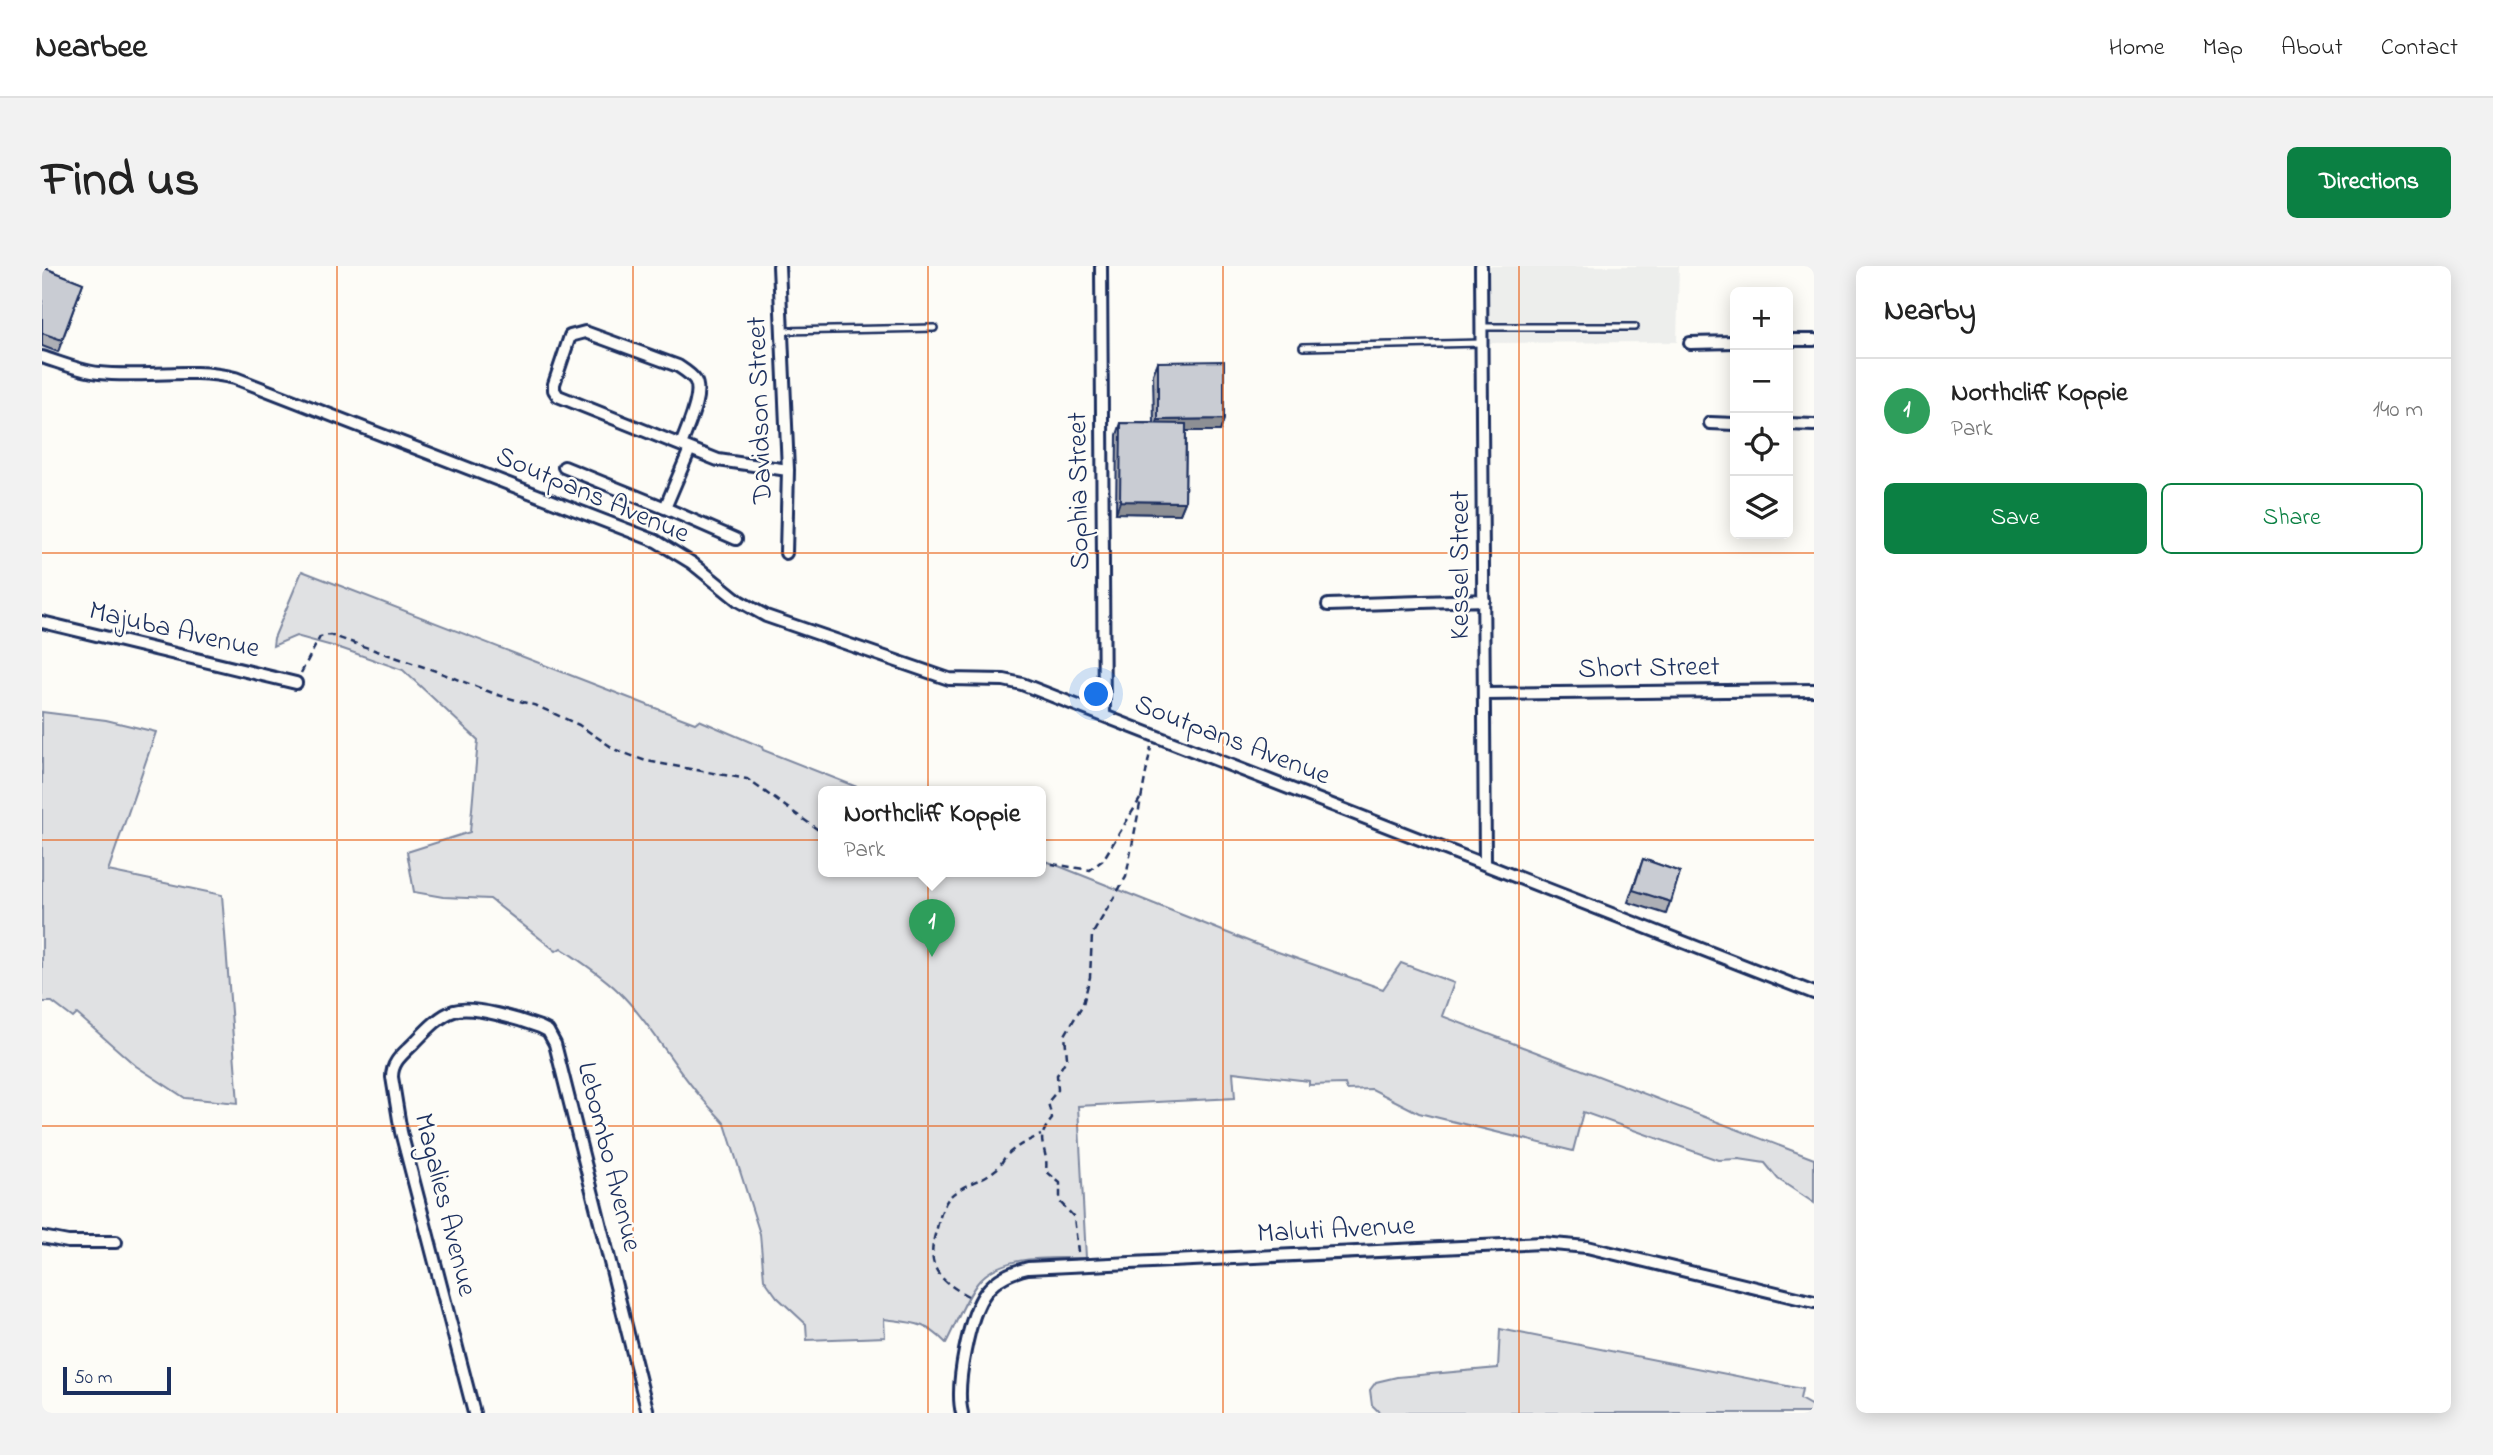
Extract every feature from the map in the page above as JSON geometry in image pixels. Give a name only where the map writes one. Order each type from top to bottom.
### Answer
[{"type":"street","name":"Davidson Street","points":[[779,266],[788,471],[786,553]]},
{"type":"street","name":"Sophia Street","points":[[1101,266],[1104,716]]},
{"type":"street","name":"Kessel Street","points":[[1481,266],[1485,864]]},
{"type":"street","points":[[665,508],[686,447],[698,393],[695,380],[677,366],[585,332],[570,336],[554,384],[555,394],[686,447],[718,460],[788,471]]},
{"type":"street","points":[[1793,340],[1814,340]]},
{"type":"street","points":[[1690,343],[1730,342]]},
{"type":"street","name":"Soutpans Avenue","points":[[42,356],[80,370],[102,374],[200,373],[235,378],[656,541],[692,563],[739,601],[766,616],[949,679],[1015,682],[1814,993]]},
{"type":"street","points":[[1710,423],[1730,424]]},
{"type":"street","points":[[1793,424],[1814,425]]},
{"type":"street","points":[[564,467],[736,539]]},
{"type":"street","points":[[1328,605],[1484,600]]},
{"type":"street","name":"Majuba Avenue","points":[[42,622],[296,683]]},
{"type":"street","name":"Short Street","points":[[1485,694],[1814,690]]},
{"type":"street","name":"Lebombo Avenue","points":[[435,1024],[456,1010],[471,1010],[533,1025],[548,1031],[551,1036],[563,1072],[648,1413]]},
{"type":"street","name":"Magalies Avenue","points":[[435,1024],[394,1065],[393,1091],[401,1132],[474,1413]]},
{"type":"street","points":[[42,1237],[68,1242],[116,1242]]},
{"type":"street","name":"Maluti Avenue","points":[[962,1413],[960,1394],[965,1358],[978,1305],[999,1279],[1014,1271],[1028,1268],[1542,1243],[1587,1247],[1814,1302]]},
{"type":"lane","points":[[1482,327],[1635,327]]},
{"type":"lane","points":[[782,331],[933,328]]},
{"type":"lane","points":[[1303,347],[1482,343]]},
{"type":"path","points":[[296,683],[320,637],[330,635],[498,695],[537,706],[579,725],[615,750],[646,761],[747,779],[818,829]]},
{"type":"path","points":[[1078,1266],[1074,1217],[1060,1202],[1060,1183],[1046,1171],[1048,1157],[1040,1140],[1052,1119],[1048,1102],[1058,1090],[1057,1075],[1067,1058],[1065,1035],[1083,1004],[1090,977],[1092,934],[1126,877],[1154,735]]},
{"type":"path","points":[[1046,863],[1090,870],[1103,860],[1142,796]]},
{"type":"path","points":[[978,1305],[942,1279],[932,1264],[933,1239],[940,1217],[949,1198],[997,1169],[1007,1155],[1024,1142],[1042,1134]]},
{"type":"shaded area","points":[[1486,266],[1679,266],[1677,342],[1486,343]]},
{"type":"shaded area","points":[[302,571],[695,723],[699,720],[762,747],[763,750],[854,786],[818,786],[818,877],[1046,877],[1046,861],[1258,945],[1383,989],[1401,963],[1454,983],[1442,1016],[1814,1159],[1814,1203],[1778,1179],[1765,1163],[1739,1159],[1718,1160],[1583,1112],[1573,1151],[1419,1113],[1372,1089],[1347,1090],[1345,1084],[1309,1085],[1309,1081],[1233,1072],[1235,1098],[1078,1106],[1086,1258],[1030,1259],[1002,1265],[990,1271],[971,1293],[946,1343],[925,1327],[884,1319],[885,1337],[807,1340],[806,1324],[777,1297],[764,1279],[760,1234],[725,1124],[689,1083],[629,1002],[597,973],[561,948],[556,951],[490,899],[443,897],[414,892],[407,852],[470,832],[478,740],[403,670],[296,636],[273,646]]},
{"type":"shaded area","points":[[42,712],[106,720],[156,732],[108,871],[222,895],[238,1103],[185,1098],[136,1066],[77,1014],[73,1018],[52,1002],[42,1002]]},
{"type":"shaded area","points":[[1500,1329],[1802,1389],[1800,1399],[1814,1407],[1814,1413],[1380,1413],[1372,1405],[1370,1390],[1376,1382],[1397,1377],[1498,1368]]},
{"type":"building","points":[[42,267],[83,283],[62,340],[42,333]]},
{"type":"building","points":[[1224,361],[1224,419],[1158,420],[1158,362]]},
{"type":"building","points":[[1121,423],[1186,424],[1185,502],[1120,501]]},
{"type":"building","points":[[1643,859],[1680,872],[1671,902],[1633,890]]},
{"type":"place","name":"Northcliff Koppie","points":[[932,957]]}]
